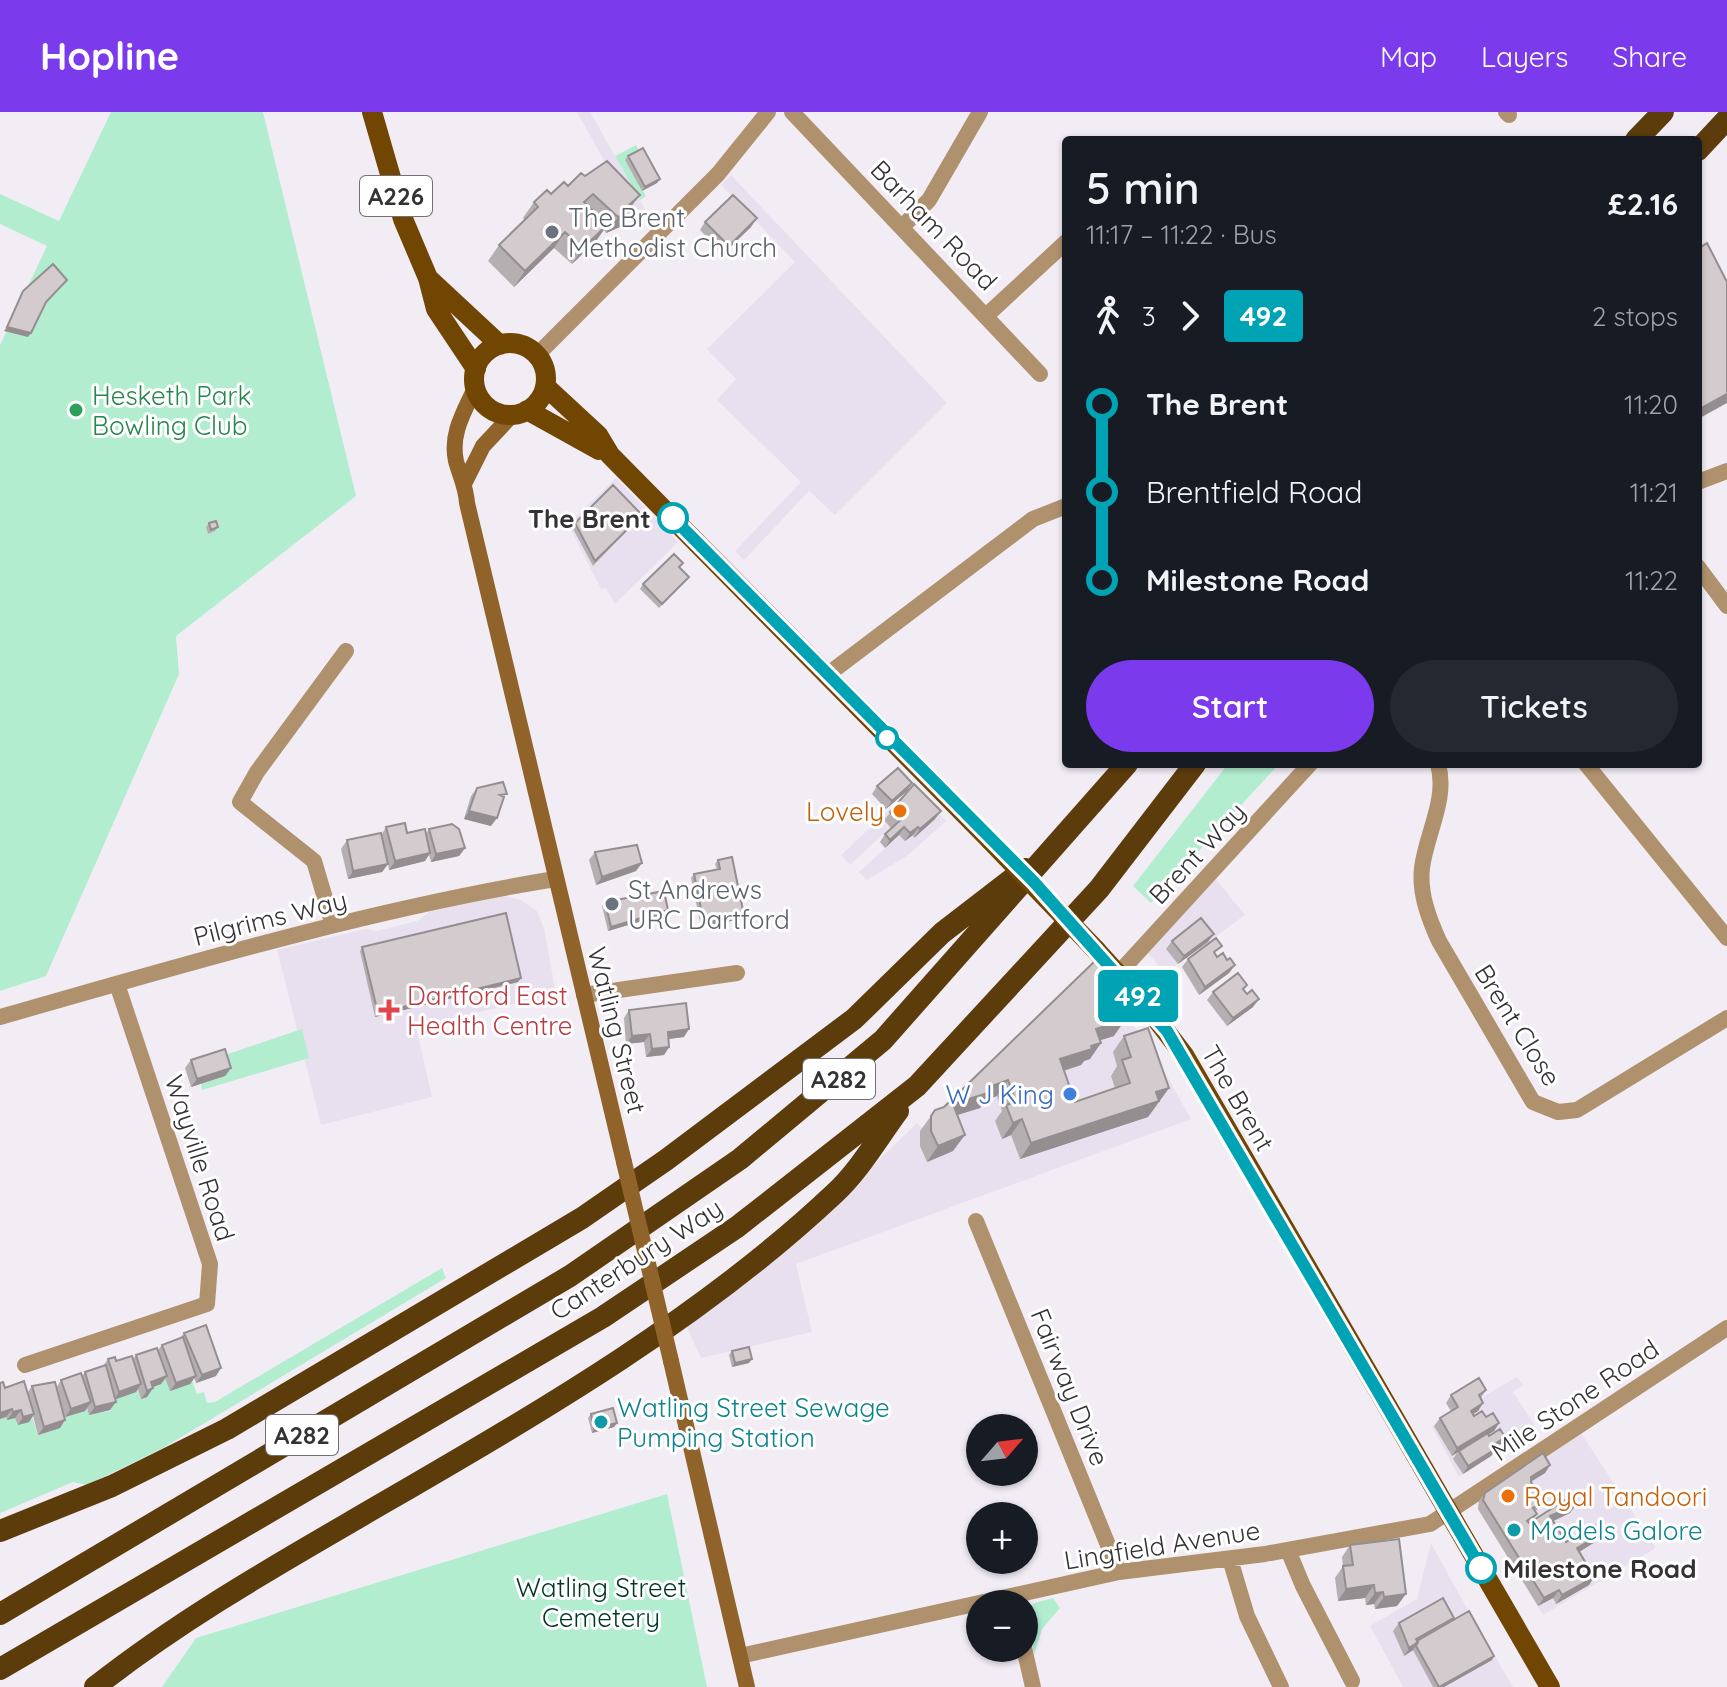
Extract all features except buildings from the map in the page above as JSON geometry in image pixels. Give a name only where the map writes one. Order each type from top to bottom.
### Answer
[{"type":"highway","points":[[1640,136],[1663,112]]},
{"type":"highway","points":[[1702,146],[1727,119]]},
{"type":"highway","name":"Canterbury Way","points":[[0,1614],[570,1276],[740,1159],[808,1106],[883,1040],[1124,768]]},
{"type":"highway","name":"Canterbury Way","points":[[0,1669],[603,1317],[737,1227],[917,1086],[1099,889],[1192,768]]},
{"type":"highway","points":[[0,1531],[112,1486],[227,1429],[582,1218],[666,1160],[854,1019],[960,917],[1055,847]]},
{"type":"highway","points":[[95,1687],[187,1618],[467,1454],[607,1366],[738,1274],[838,1191],[917,1086]]},
{"type":"main road","name":"The Brent","points":[[372,112],[403,219],[428,278],[436,309],[490,410],[520,412],[610,455]]},
{"type":"main road","name":"The Brent","points":[[428,278],[500,345],[523,344],[537,355]]},
{"type":"main road","points":[[476,379],[484,356],[500,345]]},
{"type":"main road","points":[[465,482],[483,446],[520,412],[539,400],[545,386],[537,355]]},
{"type":"main road","name":"Watling Street","points":[[476,379],[454,439],[456,462],[465,482],[467,503],[747,1687]]},
{"type":"main road","name":"The Brent","points":[[545,386],[598,435],[610,455],[1096,950],[1184,1055],[1550,1687]]},
{"type":"street","points":[[537,355],[718,174],[768,112]]},
{"type":"street","name":"Barham Road","points":[[792,112],[1040,374]]},
{"type":"street","points":[[903,226],[929,200],[980,112]]},
{"type":"street","points":[[987,315],[1062,246]]},
{"type":"street","points":[[1702,480],[1727,471]]},
{"type":"street","points":[[827,675],[1033,519],[1062,508]]},
{"type":"street","points":[[1702,572],[1727,606]]},
{"type":"street","points":[[333,925],[314,861],[240,802],[257,772],[346,651]]},
{"type":"street","name":"Brent Way","points":[[1118,974],[1306,768]]},
{"type":"street","name":"Brent Close","points":[[1438,768],[1439,798],[1421,872],[1428,913],[1439,941],[1533,1102],[1558,1112],[1577,1110],[1727,1018]]},
{"type":"street","points":[[1589,768],[1727,938]]},
{"type":"street","name":"Pilgrims Way","points":[[0,1017],[333,925],[479,891],[555,879]]},
{"type":"street","points":[[584,995],[737,973]]},
{"type":"street","name":"Wayville Road","points":[[25,1365],[207,1304],[210,1264],[117,984]]},
{"type":"street","name":"Fairway Drive","points":[[976,1221],[1119,1572]]},
{"type":"street","name":"Mile Stone Road","points":[[1449,1512],[1727,1328]]},
{"type":"street","name":"Lingfield Avenue","points":[[1038,1593],[1119,1572],[1230,1559],[1430,1524],[1449,1512]]},
{"type":"street","points":[[1288,1550],[1352,1681]]},
{"type":"street","points":[[1230,1559],[1247,1616],[1281,1687]]},
{"type":"street","name":"Lingfield Avenue","points":[[740,1656],[966,1609]]},
{"type":"street","points":[[1027,1662],[1033,1687]]},
{"type":"shaded area","points":[[577,112],[590,112],[640,200],[645,210],[636,218]]},
{"type":"shaded area","points":[[731,175],[947,403],[835,515],[809,491],[744,560],[735,551],[801,482],[717,400],[736,379],[707,349],[795,262],[721,185]]},
{"type":"shaded area","points":[[616,478],[678,542],[615,604],[606,588],[601,589],[568,524]]},
{"type":"shaded area","points":[[914,787],[923,797],[850,865],[841,855]]},
{"type":"shaded area","points":[[932,806],[946,821],[907,856],[867,880],[859,872]]},
{"type":"shaded area","points":[[1214,877],[1245,915],[1165,973],[1147,952]]},
{"type":"shaded area","name":"Dartford East Health Centre","points":[[499,895],[521,900],[537,911],[544,928],[556,994],[416,1027],[432,1097],[321,1125],[277,950],[365,929],[377,931],[417,921],[432,910]]},
{"type":"shaded area","name":"W J King","points":[[1108,991],[1157,1058],[1191,1119],[796,1264],[812,1332],[701,1358],[684,1321],[839,1199],[917,1123],[922,1128]]},
{"type":"shaded area","points":[[1517,1377],[1523,1385],[1513,1392],[1536,1427],[1459,1477],[1432,1427]]},
{"type":"shaded area","points":[[1581,1433],[1656,1548],[1543,1615],[1478,1509],[1479,1501]]},
{"type":"shaded area","points":[[1431,1543],[1513,1687],[1403,1687],[1370,1626],[1417,1599]]},
{"type":"green space","points":[[111,112],[263,112],[356,496],[176,636],[179,674],[46,976],[0,991],[0,345],[47,246],[0,224],[0,194],[59,221]]},
{"type":"green space","points":[[636,145],[640,152],[625,160],[646,196],[640,200],[615,156]]},
{"type":"green space","points":[[1225,768],[1275,768],[1151,903],[1133,886]]},
{"type":"green space","points":[[302,1029],[309,1058],[202,1090],[201,1084],[225,1076],[219,1057]]},
{"type":"green space","points":[[442,1268],[446,1278],[163,1448],[87,1485],[73,1482],[0,1513],[0,1419],[6,1417],[8,1420],[26,1398],[38,1435],[62,1416],[85,1410],[78,1381],[89,1414],[110,1411],[129,1364],[141,1398],[147,1397],[156,1353],[166,1381],[189,1372],[197,1394],[204,1392],[207,1403],[215,1402]]},
{"type":"green space","name":"Watling Street Cemetery","points":[[667,1494],[707,1687],[162,1687],[196,1638]]},
{"type":"green space","points":[[1053,1598],[1060,1608],[1042,1629],[1038,1642],[1038,1602]]},
{"type":"bus line","name":"492","points":[[673,518],[934,785],[1034,882],[1167,1031],[1184,1055],[1481,1568]]},
{"type":"place","name":"The Brent Methodist Church","points":[[552,232]]},
{"type":"place","name":"Hesketh Park Bowling Club","points":[[76,410]]},
{"type":"place","name":"The Brent","points":[[673,518]]},
{"type":"place","name":"Lovely","points":[[900,811]]},
{"type":"place","name":"St Andrews URC Dartford","points":[[612,904]]},
{"type":"place","name":"Dartford East Health Centre","points":[[389,1010]]},
{"type":"place","name":"W J King","points":[[1070,1094]]},
{"type":"place","name":"Watling Street Sewage Pumping Station","points":[[601,1422]]},
{"type":"place","name":"Royal Tandoori","points":[[1508,1496]]},
{"type":"place","name":"Models Galore","points":[[1514,1530]]},
{"type":"place","name":"Milestone Road","points":[[1481,1568]]}]
